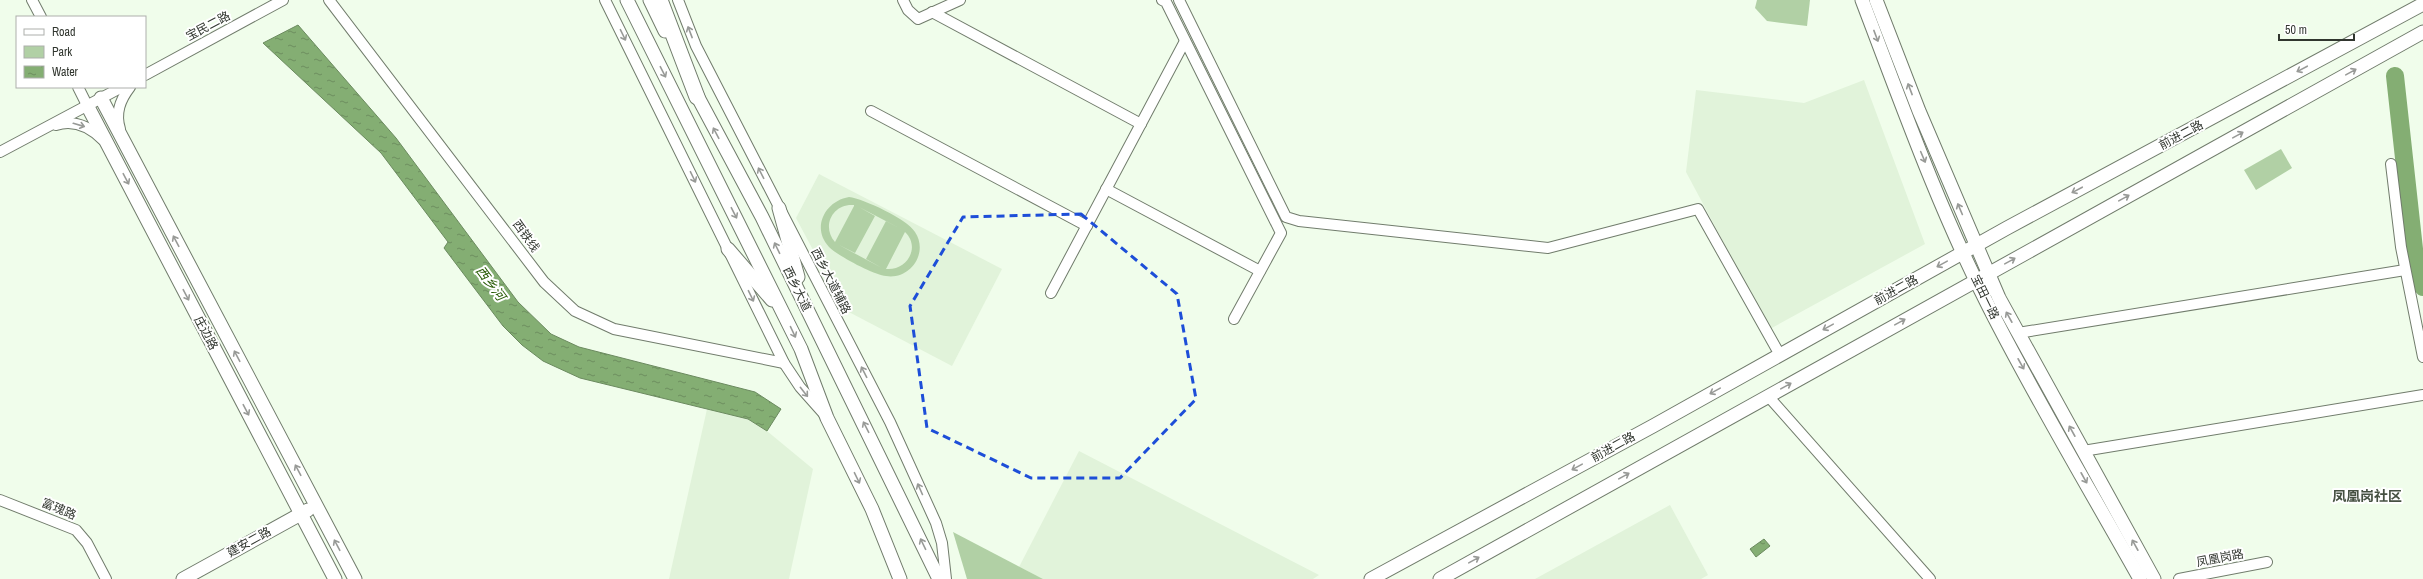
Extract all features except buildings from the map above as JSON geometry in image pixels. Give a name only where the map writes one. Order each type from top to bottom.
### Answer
[{"type":"highway","points":[[660,0],[697,97]]},
{"type":"main road","name":"西乡大道","points":[[627,0],[786,316],[801,349],[828,418],[872,509],[900,579]]},
{"type":"main road","name":"西乡大道","points":[[650,0],[697,97],[806,308],[939,579]]},
{"type":"main road","name":"宝田一路","points":[[1862,0],[1905,115],[1988,305],[2140,579]]},
{"type":"main road","name":"宝田一路","points":[[1876,0],[1918,111],[1988,274],[2018,333],[2154,579]]},
{"type":"main road","name":"前进二路","points":[[1371,579],[1780,355],[1976,245],[2423,4]]},
{"type":"main road","points":[[1440,579],[2423,32]]},
{"type":"main road","name":"庄边路","points":[[101,98],[355,579]]},
{"type":"main road","name":"庄边路","points":[[87,105],[335,579]]},
{"type":"main road","points":[[779,208],[806,308]]},
{"type":"main road","points":[[728,249],[786,316]]},
{"type":"main road","name":"建安二路","points":[[183,579],[316,505]]},
{"type":"street","points":[[32,0],[40,16]]},
{"type":"street","name":"宝民二路","points":[[146,74],[283,0]]},
{"type":"street","name":"西铁线","points":[[329,0],[544,282],[575,311],[614,329],[784,363]]},
{"type":"street","points":[[605,0],[784,363],[811,400],[828,418]]},
{"type":"street","name":"西乡大道辅路","points":[[678,0],[696,46],[890,422],[936,523],[942,543],[946,579]]},
{"type":"street","points":[[903,0],[908,10],[918,19],[960,0]]},
{"type":"street","points":[[1162,0],[1166,2],[1281,233],[1234,319]]},
{"type":"street","points":[[1179,0],[1286,217],[1299,221],[1548,248],[1698,209],[1780,355]]},
{"type":"street","points":[[932,12],[1141,124]]},
{"type":"street","points":[[1051,293],[1185,41]]},
{"type":"street","name":"庄边路","points":[[78,88],[87,105]]},
{"type":"street","points":[[0,152],[120,88]]},
{"type":"street","points":[[122,139],[118,110],[122,97],[129,88]]},
{"type":"street","points":[[871,111],[1087,226]]},
{"type":"street","points":[[45,128],[72,123],[85,126],[108,145]]},
{"type":"street","points":[[2391,164],[2405,270],[2423,357]]},
{"type":"street","points":[[1106,189],[1260,271]]},
{"type":"street","points":[[2018,333],[2405,270]]},
{"type":"street","points":[[2083,451],[2423,395]]},
{"type":"street","points":[[1768,396],[1930,579]]},
{"type":"street","name":"富瑰路","points":[[0,500],[76,530],[87,543],[106,579]]},
{"type":"street","name":"凤凰岗路","points":[[2179,579],[2266,562]]},
{"type":"highlighted area","points":[[1081,214],[1177,294],[1196,399],[1120,478],[1031,478],[927,428],[910,306],[963,217]]},
{"type":"shaded area","points":[[1864,80],[1925,244],[1770,329],[1686,172],[1696,90],[1804,103]]},
{"type":"shaded area","points":[[819,174],[1002,269],[952,366],[845,310],[796,218]]},
{"type":"shaded area","points":[[707,409],[748,419],[767,431],[813,469],[789,579],[669,579]]},
{"type":"shaded area","points":[[1079,451],[1319,575],[1313,579],[1043,579],[1019,567]]},
{"type":"shaded area","points":[[1670,505],[1708,575],[1701,579],[1535,579]]},
{"type":"green space","points":[[1757,0],[1810,0],[1807,26],[1767,21],[1755,8]]},
{"type":"green space","points":[[2281,149],[2292,168],[2256,190],[2244,170]]},
{"type":"green space","points":[[849,197],[865,201],[885,210],[903,221],[915,232],[919,240],[920,248],[915,263],[903,274],[886,276],[880,275],[856,264],[834,251],[824,240],[821,232],[823,216],[833,204]],"holes":[[[847,205],[854,206],[835,242],[829,229],[831,217],[840,208]],[[859,207],[886,221],[866,259],[882,268],[839,245],[855,253],[875,216]],[[905,232],[910,238],[912,244],[912,251],[909,257],[900,266],[894,269],[886,269]]]},
{"type":"green space","points":[[953,532],[1043,579],[967,579]]},
{"type":"water","name":"西乡河","points":[[298,25],[396,138],[518,302],[551,334],[579,347],[755,392],[781,409],[767,431],[748,419],[580,378],[543,361],[522,345],[503,326],[444,248],[448,242],[381,153],[263,43]]},
{"type":"water","points":[[1764,539],[1770,546],[1756,557],[1750,549]]},
{"type":"waterway","points":[[2395,76],[2414,249],[2423,287]]},
{"type":"district","name":"凤凰岗社区","points":[[2367,496]]}]
